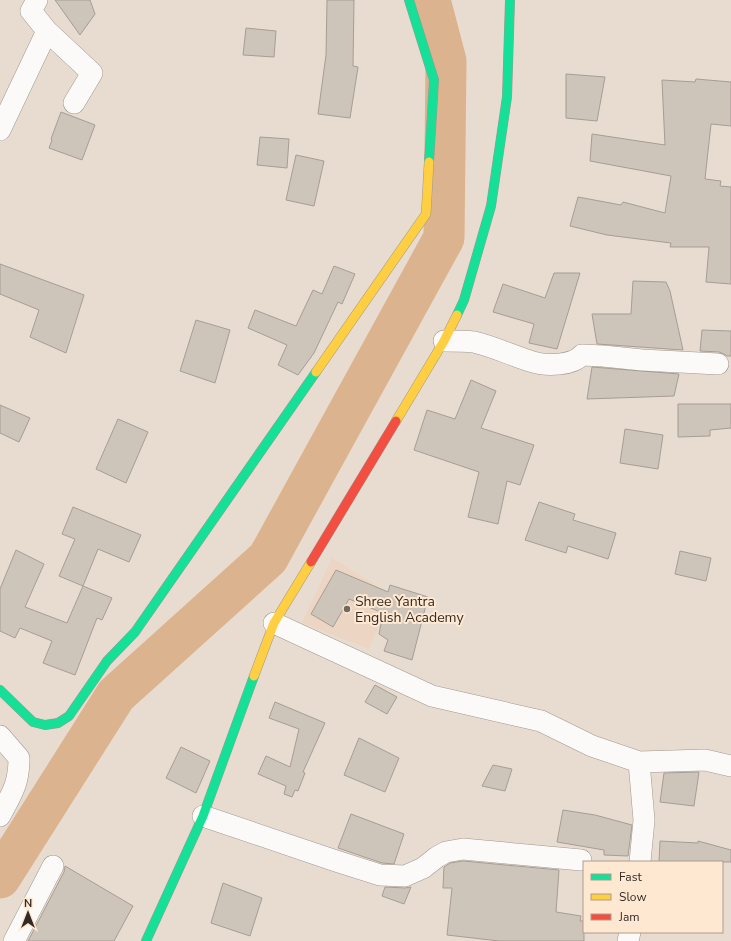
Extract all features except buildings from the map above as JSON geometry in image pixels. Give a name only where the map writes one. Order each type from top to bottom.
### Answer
[{"type":"street","points":[[37,0],[31,10],[47,31],[92,73],[74,103]]},
{"type":"street","points":[[0,690],[28,717],[39,724],[52,725],[69,716],[107,661],[135,632],[426,214],[434,80],[410,0]]},
{"type":"street","points":[[146,941],[203,816],[274,623],[444,341],[464,300],[491,206],[507,97],[510,0]]},
{"type":"street","points":[[0,130],[47,31]]},
{"type":"street","points":[[444,341],[473,342],[500,349],[534,362],[560,364],[578,359],[582,355],[718,364]]},
{"type":"street","points":[[274,623],[432,696],[542,721],[592,746],[639,762],[705,760],[731,766]]},
{"type":"street","points":[[0,736],[19,758],[19,773],[15,787],[0,816]]},
{"type":"street","points":[[639,762],[644,820],[640,861]]},
{"type":"street","points":[[203,816],[380,875],[405,876],[423,868],[446,852],[463,849],[581,860]]},
{"type":"street","points":[[14,941],[53,866]]},
{"type":"shaded area","name":"Shree Yantra English Academy","points":[[332,558],[392,595],[369,649],[302,623]]},
{"type":"waterway","points":[[0,878],[116,695],[268,558],[444,238],[446,61],[430,0]]},
{"type":"traffic: fast","points":[[409,0],[434,80],[429,162]]},
{"type":"traffic: fast","points":[[457,315],[464,300],[491,206],[507,97],[510,0]]},
{"type":"traffic: fast","points":[[0,690],[33,722],[45,725],[58,723],[69,716],[107,661],[135,632],[316,372]]},
{"type":"traffic: fast","points":[[146,941],[203,816],[254,676]]},
{"type":"traffic: slow","points":[[316,372],[426,214],[429,162]]},
{"type":"traffic: slow","points":[[396,421],[444,341],[457,315]]},
{"type":"traffic: slow","points":[[254,676],[274,623],[311,562]]},
{"type":"traffic: jam","points":[[311,562],[396,421]]},
{"type":"place","name":"Shree Yantra English Academy","points":[[347,609]]}]
